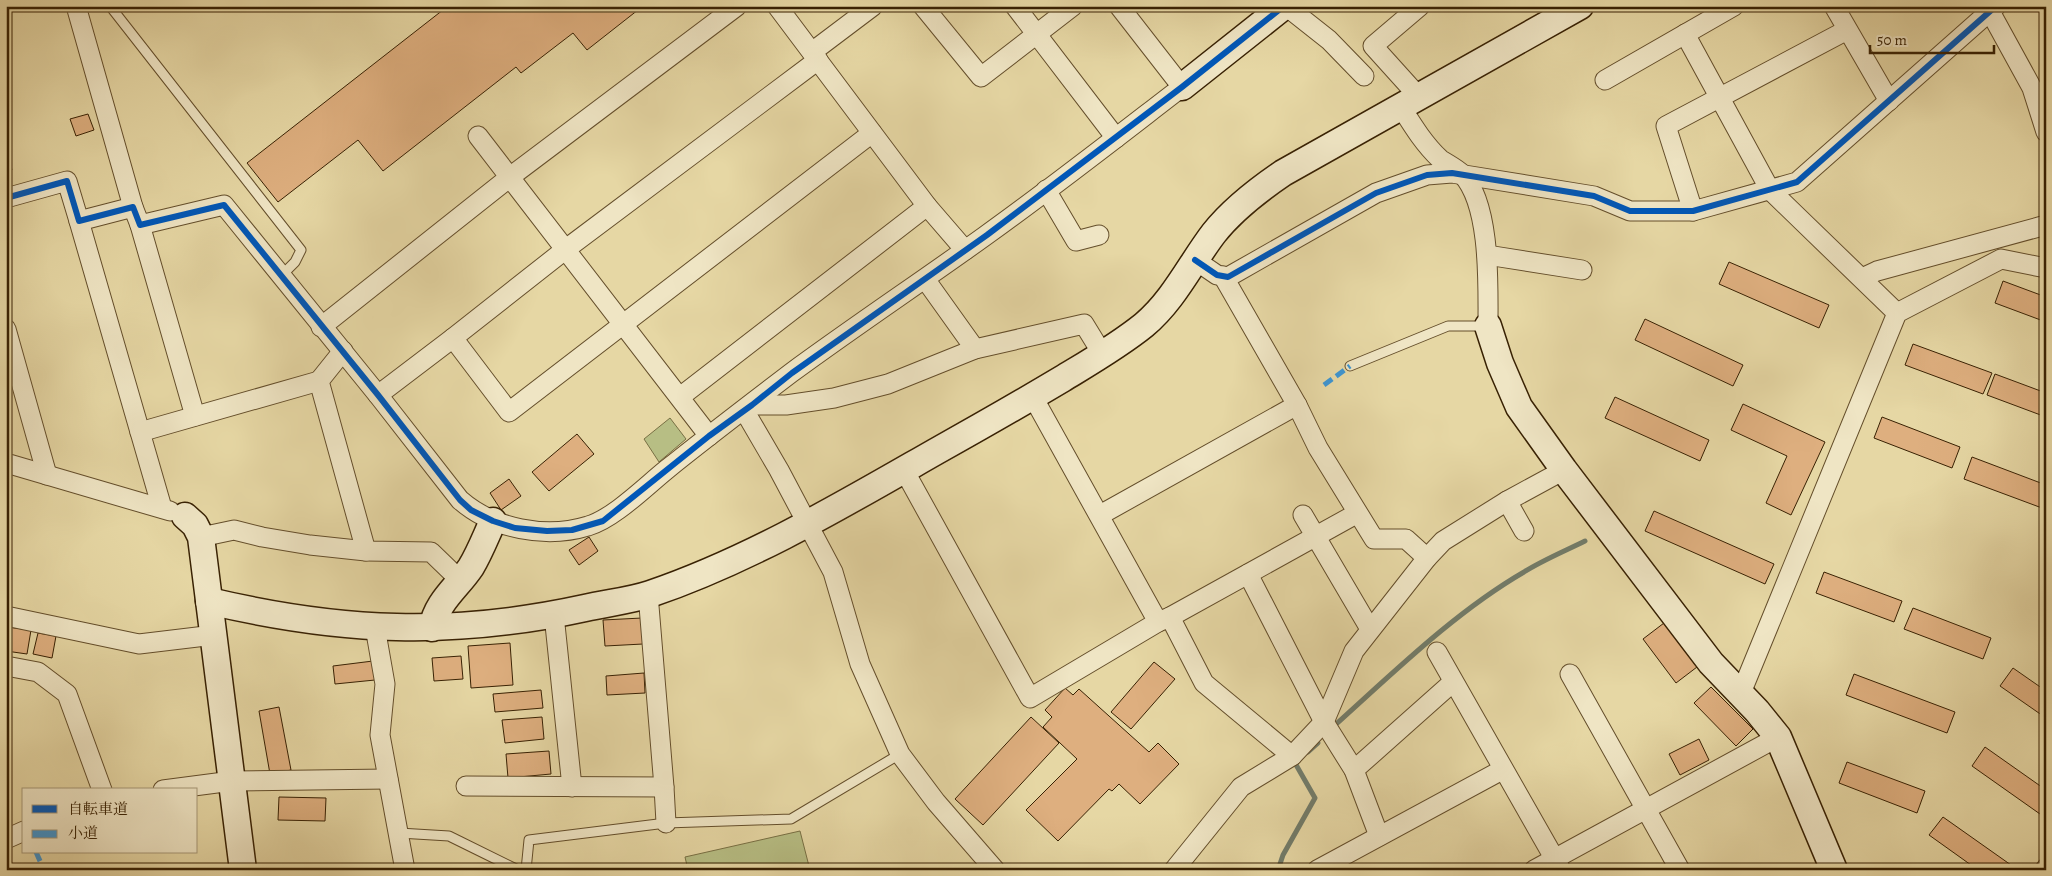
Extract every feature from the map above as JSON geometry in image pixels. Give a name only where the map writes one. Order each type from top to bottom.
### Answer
[{"type":"street","points":[[76,6],[195,416]]},
{"type":"street","points":[[321,327],[510,177],[737,6]]},
{"type":"street","points":[[777,6],[927,206],[965,250]]},
{"type":"street","points":[[378,395],[815,56],[873,6]]},
{"type":"street","points":[[923,6],[981,77],[1073,6]]},
{"type":"street","points":[[1015,6],[1116,138]]},
{"type":"street","points":[[1119,6],[1182,87]]},
{"type":"street","points":[[140,226],[224,205],[378,395],[460,500],[471,510],[493,521],[514,528],[547,531],[572,530],[603,521],[709,436],[792,373],[965,250],[1116,138],[1285,6],[1329,40],[1364,76]]},
{"type":"street","points":[[1420,6],[1373,46],[1410,102],[1427,147],[1462,174],[1473,193],[1478,206],[1487,255],[1488,326],[1500,363],[1519,407],[1564,470],[1712,664],[1741,693],[1778,737],[1834,870]]},
{"type":"street","points":[[1605,80],[1734,6]]},
{"type":"street","points":[[1834,6],[1889,101]]},
{"type":"street","points":[[209,602],[261,614],[299,620],[375,627],[432,628],[506,623],[554,615],[648,594],[735,560],[904,470],[1103,355],[1146,323],[1174,292],[1215,232],[1255,192],[1283,173],[1577,7]]},
{"type":"street","points":[[1195,260],[1217,274],[1228,277],[1376,193],[1427,175],[1462,174],[1594,196],[1630,211],[1692,211],[1797,182],[1991,8],[2041,100],[2046,132]]},
{"type":"street","points":[[1692,211],[1666,126],[1847,30]]},
{"type":"street","points":[[1685,34],[1770,190],[1897,313]]},
{"type":"street","points":[[453,338],[509,412],[872,133]]},
{"type":"street","points":[[478,136],[709,436]]},
{"type":"street","points":[[6,198],[67,181],[140,432],[173,512]]},
{"type":"street","points":[[1046,190],[1076,242],[1099,235]]},
{"type":"street","points":[[680,397],[927,206]]},
{"type":"street","points":[[79,221],[133,207]]},
{"type":"street","points":[[1862,278],[1877,271],[2046,224]]},
{"type":"street","points":[[1487,255],[1582,270]]},
{"type":"street","points":[[1741,693],[1897,313],[2001,259],[2046,268]]},
{"type":"street","points":[[1222,276],[1297,406],[1318,448],[1356,514],[1374,539],[1406,539],[1427,558]]},
{"type":"street","points":[[925,279],[975,349]]},
{"type":"street","points":[[748,408],[786,405],[843,396],[888,384],[975,349],[1084,324],[1103,355]]},
{"type":"street","points":[[8,340],[48,475]]},
{"type":"street","points":[[140,432],[319,382],[343,352]]},
{"type":"street","points":[[319,382],[366,551]]},
{"type":"street","points":[[1033,397],[1100,516],[1204,683],[1292,756]]},
{"type":"street","points":[[1100,516],[1297,406]]},
{"type":"street","points":[[748,408],[833,572],[860,664],[900,754],[936,802],[995,870]]},
{"type":"street","points":[[6,463],[173,512],[195,524],[201,537],[243,870]]},
{"type":"street","points":[[904,470],[1030,698],[1164,620],[1356,514]]},
{"type":"street","points":[[1174,870],[1240,787],[1292,756],[1324,722],[1354,651],[1427,558],[1444,541],[1507,501],[1564,470]]},
{"type":"street","points":[[1507,501],[1524,531]]},
{"type":"street","points":[[1303,515],[1370,629]]},
{"type":"street","points":[[432,628],[436,610],[442,600],[460,581],[480,551],[493,521]]},
{"type":"street","points":[[201,537],[234,530],[310,545],[366,551],[431,552],[460,581]]},
{"type":"street","points":[[1248,574],[1324,722],[1354,770],[1379,836]]},
{"type":"street","points":[[648,594],[666,822]]},
{"type":"street","points":[[554,615],[572,787]]},
{"type":"street","points":[[6,616],[139,644],[214,635]]},
{"type":"street","points":[[375,627],[385,684],[380,735],[405,870]]},
{"type":"street","points":[[1436,652],[1557,864]]},
{"type":"street","points":[[6,666],[38,672],[68,694],[101,788]]},
{"type":"street","points":[[1570,674],[1680,870]]},
{"type":"street","points":[[1354,770],[1453,682]]},
{"type":"street","points":[[1534,870],[1557,864],[1646,809],[1778,737]]},
{"type":"street","points":[[1317,870],[1502,770]]},
{"type":"street","points":[[178,788],[232,781],[388,779]]},
{"type":"street","points":[[466,786],[664,787]]},
{"type":"lane","points":[[110,6],[301,250],[295,262],[281,276]]},
{"type":"lane","points":[[1350,366],[1448,326],[1488,326]]},
{"type":"lane","points":[[526,870],[529,840],[666,822],[791,819],[900,754]]},
{"type":"lane","points":[[399,833],[449,836],[518,870]]},
{"type":"green space","points":[[670,418],[686,439],[659,462],[644,439]]},
{"type":"green space","points":[[800,831],[810,870],[688,870],[685,857]]},
{"type":"building","points":[[448,6],[643,6],[587,50],[573,33],[521,73],[516,67],[383,171],[358,140],[278,202],[247,163]]},
{"type":"building","points":[[88,114],[94,130],[76,136],[70,119]]},
{"type":"building","points":[[6,151],[12,170],[6,171]]},
{"type":"building","points":[[1729,262],[1829,305],[1819,328],[1719,284]]},
{"type":"building","points":[[2003,281],[2046,297],[2046,322],[1995,303]]},
{"type":"building","points":[[1645,319],[1743,365],[1733,386],[1635,340]]},
{"type":"building","points":[[1913,344],[1992,373],[1983,394],[1905,365]]},
{"type":"building","points":[[1995,374],[2046,393],[2046,417],[1987,395]]},
{"type":"building","points":[[1615,397],[1709,440],[1700,461],[1605,418]]},
{"type":"building","points":[[1743,404],[1825,442],[1791,515],[1766,503],[1787,456],[1731,430]]},
{"type":"building","points":[[1882,417],[1960,447],[1952,468],[1874,438]]},
{"type":"building","points":[[577,434],[594,454],[549,491],[532,472]]},
{"type":"building","points":[[1972,457],[2046,485],[2046,498],[2042,508],[1964,479]]},
{"type":"building","points":[[509,479],[521,496],[501,510],[490,493]]},
{"type":"building","points":[[1654,511],[1774,564],[1765,584],[1645,531]]},
{"type":"building","points":[[589,537],[598,551],[579,565],[569,550]]},
{"type":"building","points":[[1824,572],[1902,601],[1894,622],[1816,593]]},
{"type":"building","points":[[1913,608],[1991,638],[1983,659],[1904,629]]},
{"type":"building","points":[[642,618],[643,644],[605,646],[603,620]]},
{"type":"building","points":[[1664,623],[1697,667],[1676,683],[1643,639]]},
{"type":"building","points":[[7,627],[31,630],[27,654],[6,651]]},
{"type":"building","points":[[38,633],[56,636],[52,658],[33,654]]},
{"type":"building","points":[[510,643],[513,685],[471,688],[468,646]]},
{"type":"building","points":[[461,656],[463,679],[434,681],[432,658]]},
{"type":"building","points":[[373,661],[375,680],[335,684],[333,666]]},
{"type":"building","points":[[1154,662],[1175,679],[1131,729],[1111,712]]},
{"type":"building","points":[[2013,668],[2046,691],[2046,718],[2000,686]]},
{"type":"building","points":[[644,673],[645,693],[607,695],[606,676]]},
{"type":"building","points":[[1854,674],[1955,712],[1947,733],[1846,695]]},
{"type":"building","points":[[1711,687],[1753,729],[1736,746],[1694,703]]},
{"type":"building","points":[[1065,688],[1073,695],[1079,689],[1149,752],[1158,743],[1179,764],[1140,804],[1119,784],[1112,791],[1109,789],[1058,841],[1026,810],[1077,759],[1043,727],[1052,717],[1045,710]]},
{"type":"building","points":[[541,690],[543,708],[495,712],[493,694]]},
{"type":"building","points":[[279,707],[291,770],[270,774],[259,711]]},
{"type":"building","points":[[542,717],[544,739],[505,743],[502,720]]},
{"type":"building","points":[[1031,717],[1059,743],[983,825],[955,799]]},
{"type":"building","points":[[1699,739],[1709,760],[1680,775],[1669,754]]},
{"type":"building","points":[[1985,747],[2046,790],[2046,806],[2040,814],[1972,766]]},
{"type":"building","points":[[549,751],[551,774],[508,778],[506,754]]},
{"type":"building","points":[[1847,762],[1925,791],[1917,813],[1839,783]]},
{"type":"building","points":[[279,797],[326,798],[325,821],[278,820]]},
{"type":"building","points":[[1943,817],[2011,865],[2007,870],[1978,870],[1929,835]]},
{"type":"waterway","points":[[1334,726],[1425,644],[1474,605],[1531,568],[1585,541]]},
{"type":"waterway","points":[[1308,752],[1318,743]]},
{"type":"waterway","points":[[1278,870],[1283,855],[1315,798],[1295,763],[1297,761]]},
{"type":"marked path","points":[[1324,385],[1350,366]]},
{"type":"marked path","points":[[37,854],[44,870]]},
{"type":"cycle path","points":[[6,198],[67,181],[79,221],[133,207],[140,225],[224,205],[378,395],[460,500],[471,510],[493,521],[515,528],[547,531],[572,530],[603,521],[709,436],[792,373],[987,235],[1182,87],[1284,6]]},
{"type":"cycle path","points":[[1195,260],[1217,275],[1228,277],[1376,193],[1427,175],[1452,173],[1594,196],[1630,211],[1693,211],[1797,182],[1996,6]]}]
